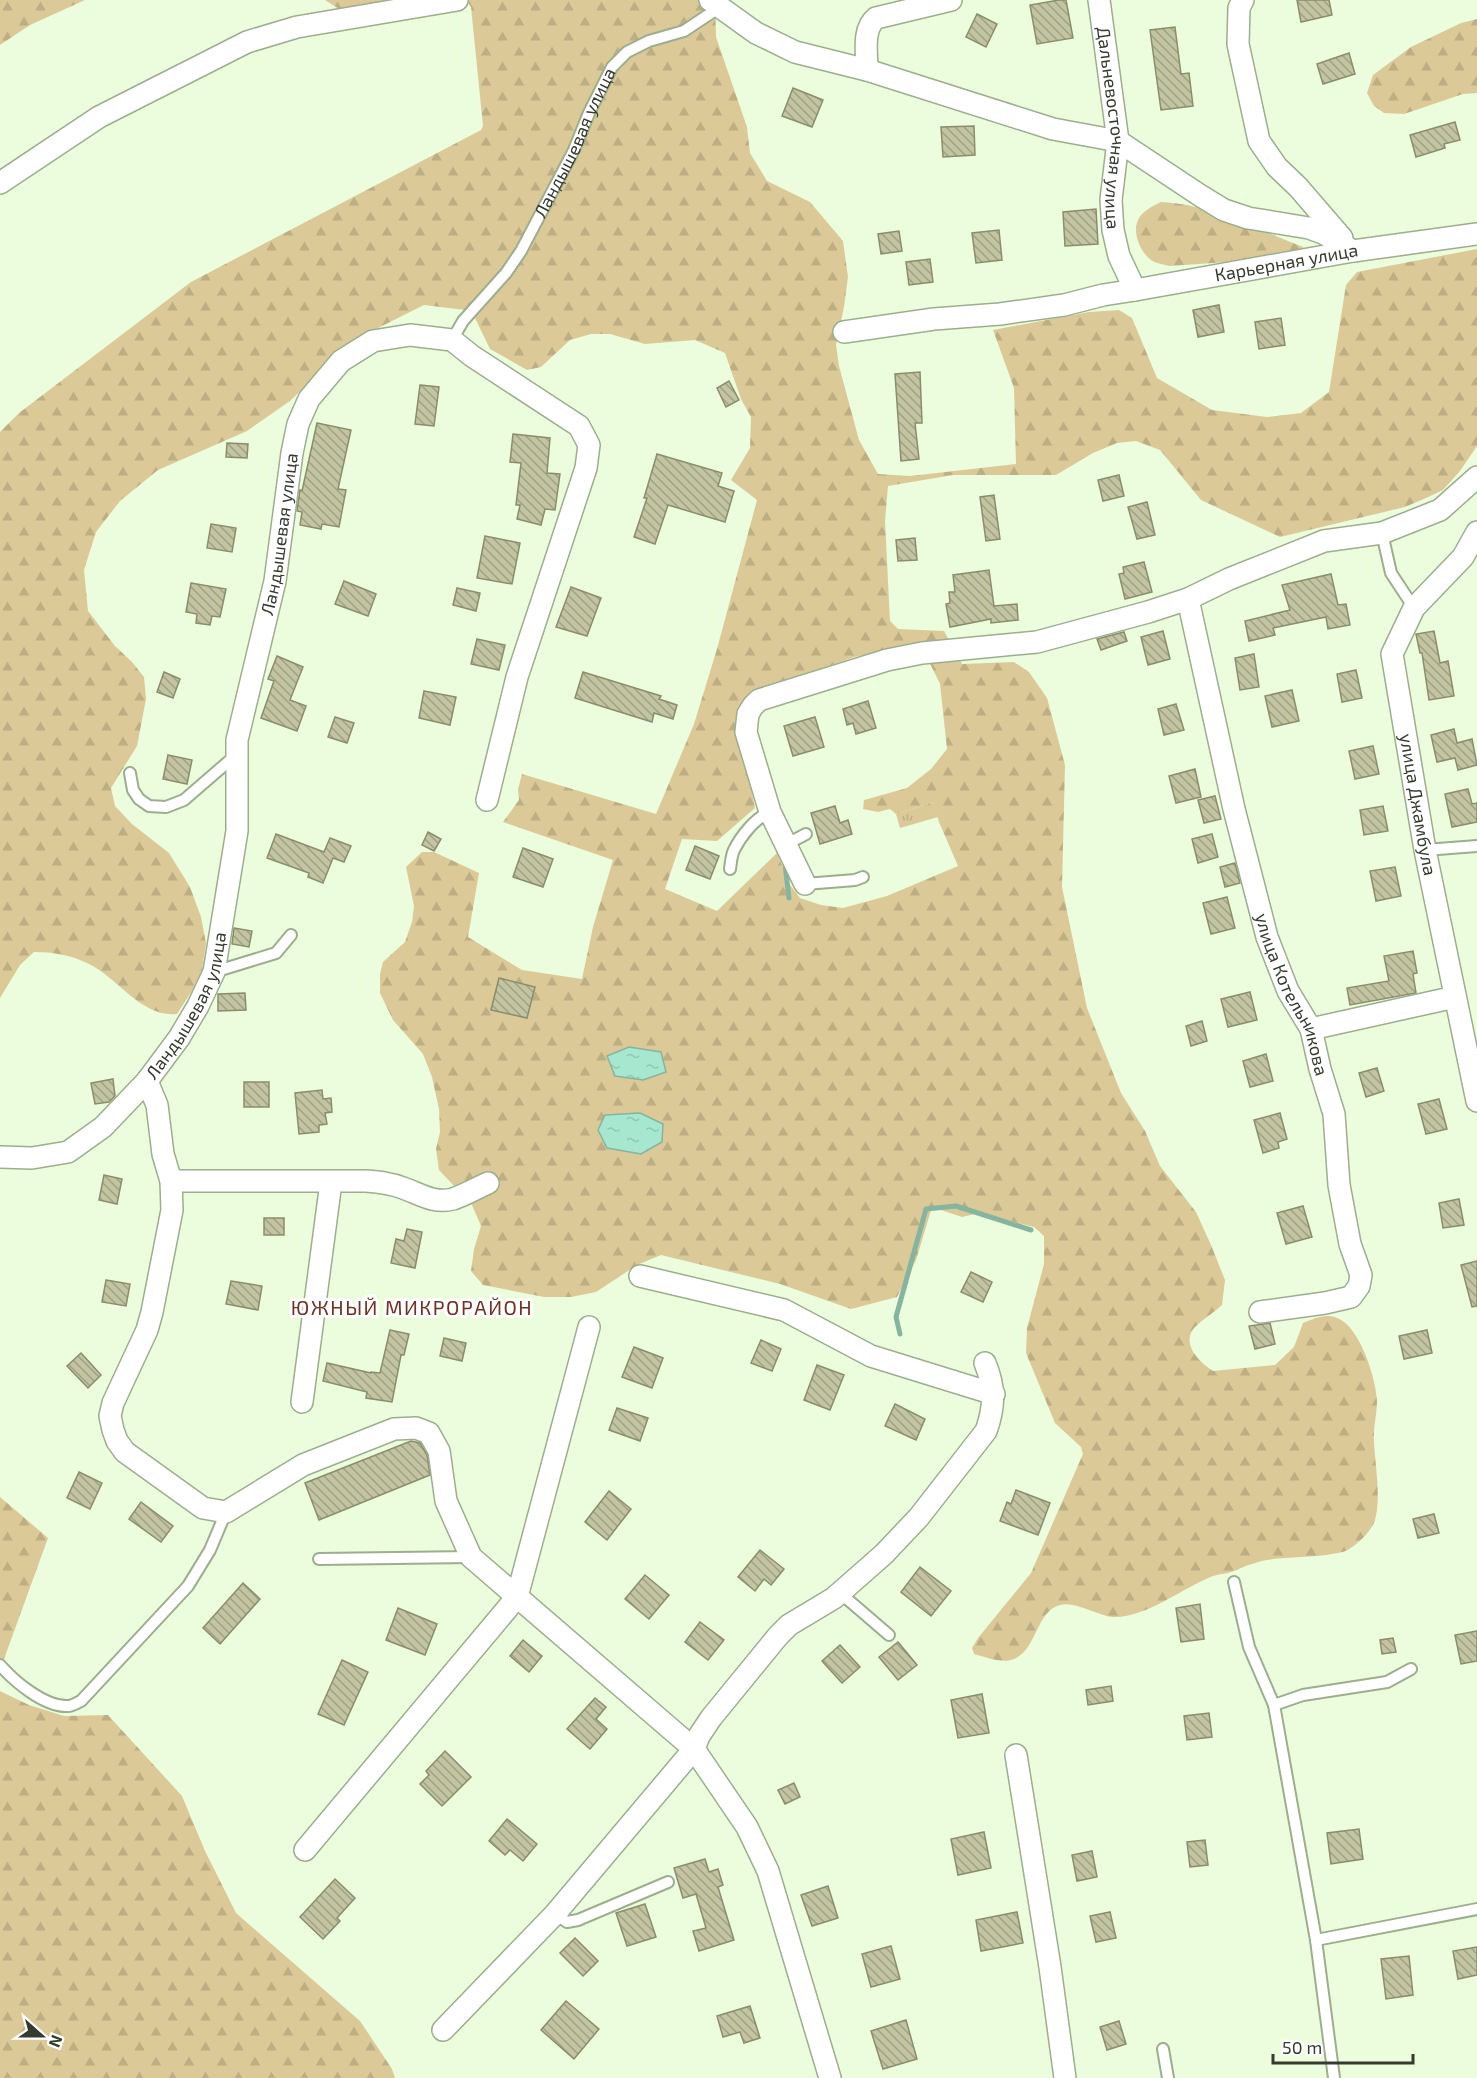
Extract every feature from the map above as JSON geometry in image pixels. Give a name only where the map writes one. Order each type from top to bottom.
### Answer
[{"type":"street","points":[[0,183],[99,117],[247,42],[297,27],[457,0]]},
{"type":"street","points":[[867,70],[867,31],[870,23],[876,18],[951,0]]},
{"type":"street","name":"Дальневосточная улица","points":[[1099,0],[1118,141],[1111,200],[1113,230],[1119,256],[1135,290]]},
{"type":"street","points":[[1243,0],[1239,8],[1238,44],[1259,141],[1277,167],[1298,187],[1353,251]]},
{"type":"street","points":[[717,2],[756,33],[795,52],[867,70],[1053,129],[1118,141],[1224,210],[1248,218],[1309,228],[1323,233],[1353,251]]},
{"type":"street","name":"Карьерная улица","points":[[844,332],[934,319],[1000,314],[1064,305],[1103,295],[1353,251],[1477,234]]},
{"type":"street","name":"Ландышевая улица","points":[[0,1157],[32,1158],[68,1152],[104,1127],[147,1081],[179,1038],[198,1006],[214,972],[237,831],[237,740],[275,581],[298,424],[309,399],[341,361],[373,341],[410,334],[452,340]]},
{"type":"street","points":[[452,340],[472,356],[579,426],[589,445],[586,468],[517,677],[487,800]]},
{"type":"street","points":[[805,884],[770,812],[746,732],[748,714],[759,700],[887,660],[922,652],[1037,642],[1148,612],[1188,599],[1229,579],[1324,541],[1382,533],[1440,510],[1477,477]]},
{"type":"street","name":"улица Джамбула","points":[[1477,532],[1463,557],[1414,608],[1392,654],[1425,850],[1477,1101]]},
{"type":"street","name":"улица Котельникова","points":[[1188,599],[1234,809],[1267,937],[1288,991],[1311,1029],[1320,1070],[1334,1114],[1339,1185],[1350,1244],[1361,1275],[1359,1286],[1352,1297],[1260,1312]]},
{"type":"street","points":[[1311,1029],[1455,997]]},
{"type":"street","points":[[147,1081],[157,1105],[163,1154],[171,1181],[172,1210],[147,1330],[113,1403],[110,1416],[117,1441],[132,1458],[203,1508],[226,1512],[303,1465],[394,1429],[416,1428],[429,1433],[439,1451],[446,1501],[471,1557],[694,1749],[747,1827],[768,1871],[830,2078]]},
{"type":"street","points":[[171,1181],[366,1181],[386,1183],[437,1200],[453,1199],[488,1183]]},
{"type":"street","points":[[302,1402],[330,1182]]},
{"type":"street","points":[[640,1276],[784,1310],[871,1356],[994,1394]]},
{"type":"street","points":[[305,1850],[517,1597],[589,1327]]},
{"type":"street","points":[[443,2030],[555,1914],[694,1749],[699,1736],[711,1718],[778,1635],[789,1625],[823,1605],[884,1554],[919,1517],[980,1440],[993,1414],[994,1394],[991,1377],[985,1363]]},
{"type":"street","points":[[1016,1755],[1050,1967],[1065,2078]]},
{"type":"lane","name":"Ландышевая улица","points":[[452,340],[463,321],[506,273],[520,250],[574,150],[612,67],[627,52],[649,41],[684,31],[717,2]]},
{"type":"lane","points":[[1382,533],[1391,573],[1414,608]]},
{"type":"lane","points":[[130,773],[133,790],[139,799],[149,806],[166,807],[184,800],[236,755]]},
{"type":"lane","points":[[730,869],[733,851],[749,828],[764,814],[770,812]]},
{"type":"lane","points":[[787,844],[806,834]]},
{"type":"lane","points":[[1425,850],[1477,846]]},
{"type":"lane","points":[[805,884],[855,880],[863,877]]},
{"type":"lane","points":[[214,972],[276,953],[291,935]]},
{"type":"lane","points":[[0,1665],[16,1683],[40,1697],[59,1705],[70,1706],[81,1701],[189,1586],[210,1550],[226,1512]]},
{"type":"lane","points":[[319,1559],[471,1557]]},
{"type":"lane","points":[[1234,1582],[1249,1647],[1274,1705],[1316,1940],[1334,2078]]},
{"type":"lane","points":[[838,1592],[889,1635]]},
{"type":"lane","points":[[1274,1705],[1303,1695],[1387,1682],[1411,1669]]},
{"type":"lane","points":[[555,1914],[567,1922],[578,1920],[668,1882]]},
{"type":"lane","points":[[1316,1940],[1477,1909]]},
{"type":"lane","points":[[1163,2049],[1168,2078]]},
{"type":"green space","points":[[0,0],[85,0],[30,25],[0,45]]},
{"type":"green space","points":[[325,0],[400,0],[355,10],[339,9]]},
{"type":"green space","points":[[466,0],[715,0],[716,37],[747,127],[750,153],[767,181],[810,202],[843,241],[848,277],[836,345],[839,366],[859,440],[878,474],[910,476],[1016,464],[1014,388],[993,330],[1089,312],[1119,310],[1132,318],[1157,378],[1212,410],[1267,417],[1301,413],[1329,392],[1346,285],[1357,272],[1477,249],[1477,446],[1460,471],[1443,490],[1405,507],[1280,537],[1201,500],[1160,450],[1136,441],[1117,443],[1093,453],[1056,475],[953,475],[888,486],[885,521],[890,621],[898,629],[944,631],[962,664],[1014,662],[1029,672],[1047,698],[1065,765],[1062,887],[1087,1008],[1121,1093],[1145,1131],[1160,1166],[1196,1212],[1225,1280],[1222,1305],[1192,1331],[1190,1343],[1192,1349],[1203,1364],[1213,1371],[1275,1365],[1294,1347],[1303,1323],[1328,1316],[1345,1323],[1360,1342],[1376,1391],[1374,1437],[1378,1504],[1372,1527],[1360,1541],[1347,1550],[1339,1553],[1262,1561],[1213,1576],[1151,1608],[1126,1616],[1107,1616],[1072,1605],[1060,1605],[1046,1615],[1028,1648],[1014,1659],[999,1660],[974,1654],[972,1648],[978,1638],[1031,1573],[1083,1454],[1081,1447],[1055,1423],[1026,1353],[1027,1328],[1044,1264],[1044,1236],[1034,1227],[979,1213],[962,1217],[932,1207],[916,1260],[897,1297],[851,1309],[780,1284],[661,1255],[637,1265],[596,1292],[571,1297],[544,1297],[483,1285],[471,1271],[474,1249],[481,1226],[472,1205],[439,1170],[436,1149],[440,1132],[439,1109],[432,1077],[423,1054],[393,1020],[380,993],[380,974],[383,962],[405,942],[412,922],[414,906],[406,867],[422,852],[434,852],[479,873],[468,937],[522,970],[582,979],[593,927],[613,860],[503,822],[519,800],[518,789],[522,774],[656,814],[694,724],[717,649],[757,500],[731,480],[750,448],[751,417],[741,399],[725,353],[695,340],[645,344],[610,334],[591,334],[570,340],[541,367],[527,370],[490,349],[475,318],[465,310],[424,305],[350,342],[290,401],[247,431],[158,470],[120,501],[96,532],[84,570],[88,611],[115,646],[144,677],[146,699],[137,746],[111,788],[115,806],[132,824],[169,853],[190,887],[201,917],[206,943],[201,977],[177,1014],[164,1014],[141,1004],[100,970],[89,964],[76,958],[34,952],[20,965],[0,998],[0,432],[19,413],[191,282],[481,130],[483,126],[471,7]],"holes":[[[911,645],[924,651],[940,684],[947,749],[931,769],[907,788],[864,800],[863,809],[878,812],[890,809],[896,814],[933,802],[958,866],[887,896],[843,908],[821,905],[800,898],[790,885],[777,853],[717,911],[665,889],[682,839],[717,841],[755,808],[738,724],[773,686],[854,657]]]},
{"type":"green space","points":[[1477,19],[1477,93],[1463,94],[1404,114],[1384,113],[1374,106],[1367,93],[1373,75],[1411,47],[1461,23]]},
{"type":"green space","points":[[1161,202],[1198,207],[1251,226],[1303,247],[1300,257],[1169,266],[1155,262],[1140,247],[1136,225],[1142,214]]},
{"type":"green space","points":[[933,802],[938,817],[900,828],[896,814]]},
{"type":"green space","points":[[0,1497],[48,1538],[0,1670]]},
{"type":"green space","points":[[0,1691],[29,1705],[64,1716],[108,1715],[182,1796],[205,1851],[236,1913],[360,2021],[392,2069],[395,2078],[0,2078]]},
{"type":"water","points":[[629,1047],[661,1052],[666,1072],[643,1080],[615,1076],[607,1056]]},
{"type":"water","points":[[640,1113],[663,1124],[662,1142],[641,1154],[607,1148],[598,1130],[605,1115]]},
{"type":"building","points":[[1066,0],[1073,38],[1037,44],[1030,5]]},
{"type":"building","points":[[1297,0],[1329,0],[1332,15],[1301,22]]},
{"type":"building","points":[[977,14],[997,24],[986,47],[966,37]]},
{"type":"building","points":[[1175,27],[1181,74],[1189,73],[1193,106],[1161,110],[1150,30]]},
{"type":"building","points":[[1349,53],[1355,74],[1323,84],[1317,64]]},
{"type":"building","points":[[793,88],[823,100],[812,127],[782,116]]},
{"type":"building","points":[[1455,122],[1460,140],[1444,144],[1445,148],[1416,157],[1410,135]]},
{"type":"building","points":[[974,126],[975,155],[943,157],[941,127]]},
{"type":"building","points":[[1096,209],[1098,244],[1065,246],[1063,212]]},
{"type":"building","points":[[999,230],[1002,260],[976,263],[972,233]]},
{"type":"building","points":[[899,231],[902,251],[881,254],[878,234]]},
{"type":"building","points":[[930,259],[933,282],[909,285],[906,262]]},
{"type":"building","points":[[1219,305],[1224,332],[1198,337],[1193,310]]},
{"type":"building","points":[[1281,318],[1285,345],[1259,349],[1255,322]]},
{"type":"building","points":[[920,372],[922,423],[915,423],[919,459],[901,461],[895,374]]},
{"type":"building","points":[[729,381],[739,400],[726,407],[717,388]]},
{"type":"building","points":[[420,385],[439,387],[434,426],[415,424]]},
{"type":"building","points":[[317,423],[351,430],[338,489],[346,490],[339,527],[322,524],[321,529],[300,525],[302,512],[297,511]]},
{"type":"building","points":[[513,434],[550,438],[547,473],[560,474],[555,510],[545,509],[541,525],[517,519],[520,505],[516,505],[521,463],[510,462]]},
{"type":"building","points":[[227,443],[248,444],[247,458],[226,457]]},
{"type":"building","points":[[657,454],[722,473],[718,486],[734,491],[725,522],[668,505],[655,544],[634,537],[647,498],[644,498]]},
{"type":"building","points":[[1119,475],[1124,496],[1103,501],[1098,480]]},
{"type":"building","points":[[994,495],[1000,539],[986,541],[980,497]]},
{"type":"building","points":[[1147,502],[1155,535],[1137,539],[1128,507]]},
{"type":"building","points":[[211,524],[236,528],[232,552],[207,548]]},
{"type":"building","points":[[485,536],[520,543],[512,584],[477,578]]},
{"type":"building","points":[[915,538],[917,560],[898,561],[896,540]]},
{"type":"building","points":[[1144,562],[1152,592],[1125,599],[1119,574],[1124,573],[1123,567]]},
{"type":"building","points":[[989,570],[994,606],[1017,604],[1018,620],[991,623],[991,619],[950,627],[946,604],[950,603],[949,592],[955,592],[953,575]]},
{"type":"building","points":[[1331,574],[1338,605],[1346,604],[1350,625],[1328,629],[1326,617],[1273,628],[1275,635],[1249,641],[1245,621],[1290,610],[1282,585]]},
{"type":"building","points":[[344,581],[376,594],[368,616],[335,604]]},
{"type":"building","points":[[191,583],[226,589],[220,617],[212,616],[210,625],[196,623],[197,614],[186,612]]},
{"type":"building","points":[[571,587],[601,598],[587,636],[556,627]]},
{"type":"building","points":[[457,588],[480,593],[476,611],[453,605]]},
{"type":"building","points":[[1163,631],[1170,659],[1148,665],[1141,637]]},
{"type":"building","points":[[1434,631],[1440,663],[1448,661],[1454,696],[1429,700],[1422,653],[1420,653],[1416,634]]},
{"type":"building","points":[[1124,632],[1127,641],[1101,650],[1097,639]]},
{"type":"building","points":[[477,639],[505,645],[499,670],[471,664]]},
{"type":"building","points":[[1254,654],[1259,687],[1240,690],[1235,658]]},
{"type":"building","points":[[277,656],[303,667],[290,700],[306,706],[297,731],[261,718],[274,681],[268,679]]},
{"type":"building","points":[[1356,670],[1362,698],[1342,702],[1337,674]]},
{"type":"building","points":[[164,672],[180,679],[173,698],[157,692]]},
{"type":"building","points":[[583,672],[661,696],[659,699],[677,705],[673,719],[654,713],[652,722],[575,698]]},
{"type":"building","points":[[1292,690],[1299,721],[1272,727],[1265,696]]},
{"type":"building","points":[[424,691],[456,697],[450,725],[419,718]]},
{"type":"building","points":[[868,701],[876,728],[856,734],[853,723],[847,725],[843,709]]},
{"type":"building","points":[[1176,704],[1184,730],[1164,735],[1158,709]]},
{"type":"building","points":[[335,717],[354,723],[347,743],[328,737]]},
{"type":"building","points":[[815,717],[824,747],[793,756],[784,726]]},
{"type":"building","points":[[1454,729],[1457,743],[1472,739],[1477,765],[1458,770],[1455,758],[1437,762],[1431,735]]},
{"type":"building","points":[[1373,746],[1379,774],[1355,779],[1349,751]]},
{"type":"building","points":[[168,755],[192,760],[187,784],[163,779]]},
{"type":"building","points":[[1195,769],[1201,797],[1176,803],[1169,776]]},
{"type":"building","points":[[1468,789],[1472,804],[1477,803],[1477,822],[1452,827],[1445,794]]},
{"type":"building","points":[[1215,796],[1221,819],[1204,823],[1198,800]]},
{"type":"building","points":[[835,806],[840,823],[848,820],[852,834],[820,844],[811,813]]},
{"type":"building","points":[[1383,806],[1388,831],[1364,835],[1360,810]]},
{"type":"building","points":[[428,832],[441,839],[434,851],[422,845]]},
{"type":"building","points":[[276,834],[324,852],[330,838],[351,846],[344,862],[333,858],[323,883],[308,877],[309,873],[267,858]]},
{"type":"building","points":[[1212,834],[1218,857],[1198,863],[1192,839]]},
{"type":"building","points":[[695,846],[719,856],[710,879],[686,870]]},
{"type":"building","points":[[523,848],[553,859],[543,887],[513,877]]},
{"type":"building","points":[[1235,863],[1240,883],[1225,887],[1220,867]]},
{"type":"building","points":[[1395,867],[1401,896],[1376,901],[1370,871]]},
{"type":"building","points":[[1227,897],[1235,928],[1211,934],[1203,903]]},
{"type":"building","points":[[234,928],[252,931],[249,947],[232,944]]},
{"type":"building","points":[[1413,951],[1417,973],[1413,974],[1416,993],[1350,1005],[1347,988],[1389,981],[1384,956]]},
{"type":"building","points":[[499,978],[535,987],[527,1018],[491,1010]]},
{"type":"building","points":[[1250,992],[1257,1020],[1228,1027],[1221,999]]},
{"type":"building","points":[[245,993],[246,1010],[218,1011],[218,994]]},
{"type":"building","points":[[1202,1021],[1207,1041],[1191,1046],[1186,1026]]},
{"type":"building","points":[[1266,1054],[1273,1081],[1250,1087],[1243,1061]]},
{"type":"building","points":[[1377,1068],[1384,1091],[1366,1097],[1359,1073]]},
{"type":"building","points":[[113,1079],[115,1096],[109,1102],[95,1104],[91,1083]]},
{"type":"building","points":[[244,1082],[269,1082],[269,1107],[244,1107]]},
{"type":"building","points":[[322,1090],[323,1099],[331,1098],[332,1112],[325,1113],[327,1124],[319,1125],[319,1132],[299,1134],[295,1093]]},
{"type":"building","points":[[1439,1099],[1447,1129],[1426,1134],[1418,1104]]},
{"type":"building","points":[[1280,1113],[1287,1139],[1278,1142],[1279,1148],[1263,1153],[1254,1120]]},
{"type":"building","points":[[104,1175],[122,1179],[117,1204],[99,1200]]},
{"type":"building","points":[[1459,1199],[1464,1225],[1443,1228],[1439,1203]]},
{"type":"building","points":[[1303,1206],[1312,1237],[1286,1244],[1277,1213]]},
{"type":"building","points":[[264,1218],[284,1218],[284,1235],[264,1235]]},
{"type":"building","points":[[407,1229],[422,1232],[415,1268],[391,1263],[396,1239],[404,1241]]},
{"type":"building","points":[[1477,1261],[1477,1306],[1472,1307],[1461,1265]]},
{"type":"building","points":[[971,1272],[992,1282],[983,1302],[961,1292]]},
{"type":"building","points":[[106,1280],[130,1284],[126,1306],[102,1302]]},
{"type":"building","points":[[231,1281],[262,1286],[258,1310],[226,1304]]},
{"type":"building","points":[[1270,1323],[1275,1344],[1255,1349],[1249,1326]]},
{"type":"building","points":[[390,1330],[409,1334],[404,1355],[401,1355],[392,1402],[366,1398],[367,1392],[323,1381],[327,1363],[380,1373]]},
{"type":"building","points":[[1427,1330],[1432,1353],[1404,1359],[1399,1336]]},
{"type":"building","points":[[444,1338],[466,1343],[462,1361],[440,1356]]},
{"type":"building","points":[[761,1340],[781,1349],[772,1371],[751,1363]]},
{"type":"building","points":[[634,1347],[663,1358],[652,1388],[622,1377]]},
{"type":"building","points":[[81,1353],[101,1375],[88,1388],[67,1366]]},
{"type":"building","points":[[817,1365],[844,1375],[830,1410],[804,1400]]},
{"type":"building","points":[[895,1404],[925,1419],[916,1440],[885,1426]]},
{"type":"building","points":[[617,1408],[648,1418],[640,1441],[609,1430]]},
{"type":"building","points":[[411,1441],[420,1443],[427,1455],[430,1475],[319,1520],[305,1483]]},
{"type":"building","points":[[79,1472],[102,1483],[90,1509],[67,1498]]},
{"type":"building","points":[[1016,1490],[1050,1503],[1038,1535],[1000,1521],[1007,1502],[1011,1504]]},
{"type":"building","points":[[609,1491],[631,1509],[607,1540],[585,1522]]},
{"type":"building","points":[[141,1502],[173,1526],[161,1542],[129,1519]]},
{"type":"building","points":[[1434,1514],[1439,1533],[1418,1538],[1413,1519]]},
{"type":"building","points":[[760,1550],[784,1569],[771,1585],[764,1579],[755,1591],[738,1577]]},
{"type":"building","points":[[920,1567],[951,1591],[931,1616],[901,1592]]},
{"type":"building","points":[[645,1575],[669,1595],[649,1619],[625,1599]]},
{"type":"building","points":[[243,1583],[260,1599],[220,1644],[203,1628]]},
{"type":"building","points":[[1200,1604],[1204,1639],[1181,1642],[1176,1608]]},
{"type":"building","points":[[398,1608],[437,1624],[425,1655],[386,1640]]},
{"type":"building","points":[[700,1622],[724,1640],[708,1660],[685,1642]]},
{"type":"building","points":[[1477,1631],[1477,1661],[1461,1664],[1455,1635]]},
{"type":"building","points":[[1393,1638],[1396,1652],[1382,1654],[1380,1640]]},
{"type":"building","points":[[523,1640],[542,1656],[529,1672],[510,1656]]},
{"type":"building","points":[[898,1642],[917,1665],[898,1680],[879,1657]]},
{"type":"building","points":[[840,1645],[860,1667],[842,1683],[822,1661]]},
{"type":"building","points":[[342,1660],[368,1672],[344,1725],[318,1714]]},
{"type":"building","points":[[1111,1686],[1113,1701],[1088,1705],[1086,1690]]},
{"type":"building","points":[[982,1694],[989,1733],[958,1738],[951,1700]]},
{"type":"building","points":[[595,1698],[606,1707],[596,1719],[607,1729],[590,1749],[567,1729]]},
{"type":"building","points":[[1209,1713],[1212,1737],[1187,1740],[1184,1716]]},
{"type":"building","points":[[445,1751],[471,1777],[442,1806],[420,1784],[429,1775],[426,1771]]},
{"type":"building","points":[[794,1783],[800,1797],[785,1804],[778,1790]]},
{"type":"building","points":[[507,1819],[537,1844],[523,1861],[510,1850],[505,1855],[489,1841]]},
{"type":"building","points":[[1359,1829],[1363,1859],[1331,1864],[1327,1833]]},
{"type":"building","points":[[984,1832],[991,1868],[958,1875],[951,1839]]},
{"type":"building","points":[[1205,1840],[1208,1865],[1190,1867],[1187,1842]]},
{"type":"building","points":[[1092,1851],[1097,1877],[1077,1881],[1072,1855]]},
{"type":"building","points":[[705,1859],[709,1872],[718,1869],[723,1885],[718,1887],[734,1940],[699,1951],[693,1931],[706,1928],[696,1894],[683,1898],[674,1868]]},
{"type":"building","points":[[335,1879],[355,1898],[337,1918],[340,1921],[323,1939],[300,1917]]},
{"type":"building","points":[[828,1886],[838,1918],[812,1926],[801,1895]]},
{"type":"building","points":[[645,1904],[656,1937],[627,1946],[616,1913]]},
{"type":"building","points":[[1017,1912],[1023,1943],[981,1951],[976,1920]]},
{"type":"building","points":[[1110,1912],[1116,1938],[1096,1942],[1090,1916]]},
{"type":"building","points":[[575,1938],[598,1961],[583,1976],[560,1953]]},
{"type":"building","points":[[891,1946],[900,1979],[871,1987],[862,1954]]},
{"type":"building","points":[[1477,1947],[1477,1975],[1458,1979],[1453,1951]]},
{"type":"building","points":[[1409,1956],[1413,1995],[1386,1999],[1381,1959]]},
{"type":"building","points":[[566,2001],[599,2029],[574,2059],[541,2030]]},
{"type":"building","points":[[750,2006],[760,2038],[744,2043],[740,2032],[723,2037],[717,2016]]},
{"type":"building","points":[[906,2020],[917,2059],[883,2069],[871,2031]]},
{"type":"building","points":[[1119,2021],[1126,2044],[1107,2050],[1100,2027]]},
{"type":"waterway","points":[[785,864],[789,898]]},
{"type":"waterway","points":[[900,1334],[896,1317],[926,1209],[956,1206],[1031,1230]]},
{"type":"district","name":"ЮЖНЫЙ МИКРОРАЙОН","points":[[412,1308]]}]
